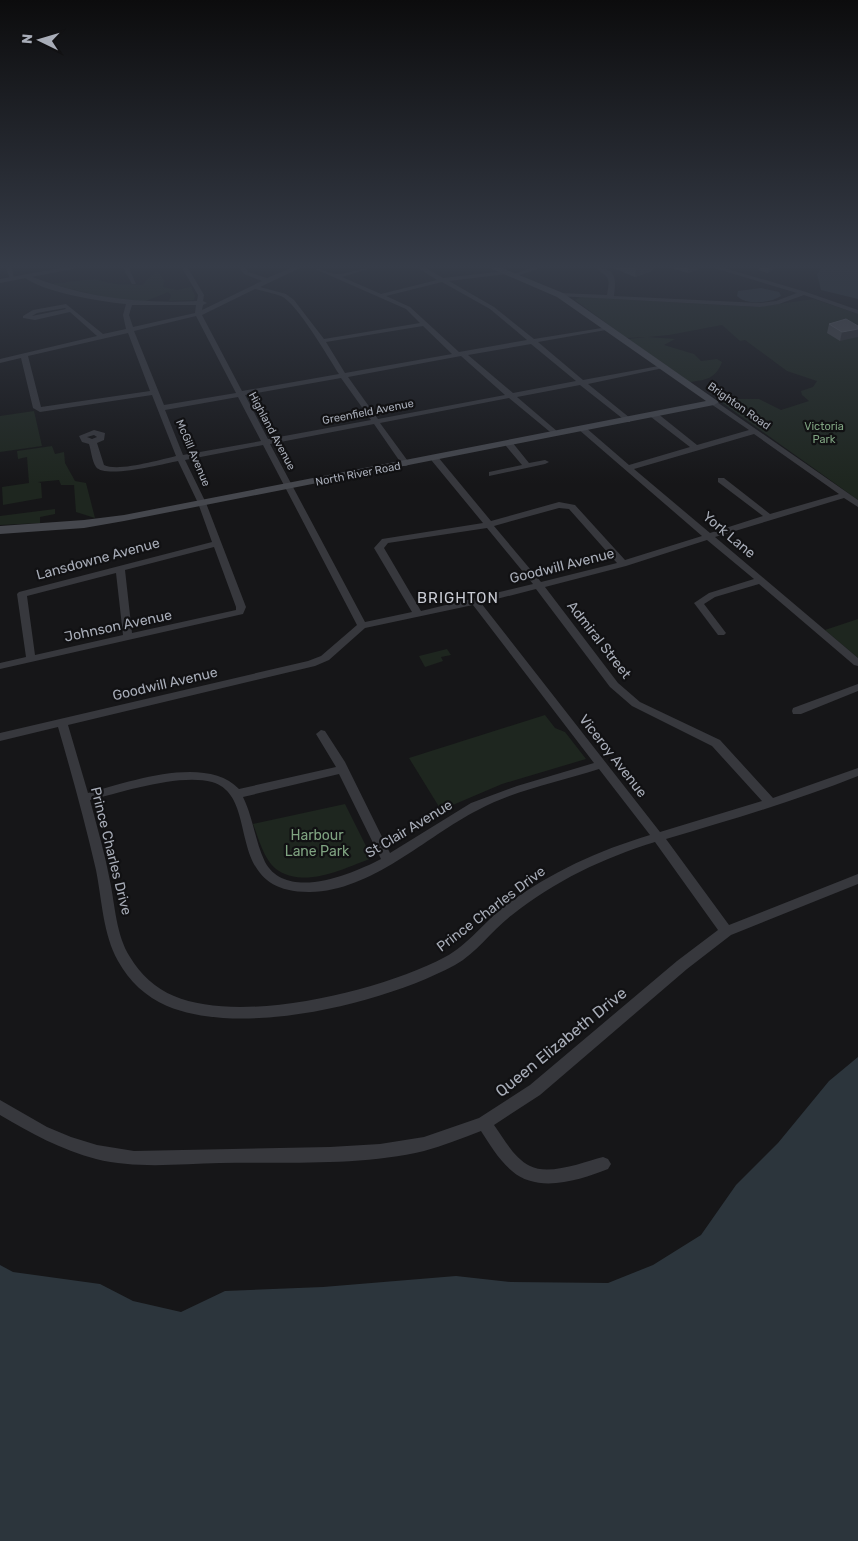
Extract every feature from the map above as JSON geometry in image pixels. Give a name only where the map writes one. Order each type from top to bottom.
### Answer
[{"type":"main road","name":"Brighton Road","points":[[624,340],[714,402]]},
{"type":"main road","name":"North River Road","points":[[0,530],[84,524],[202,503],[509,444],[714,402]]},
{"type":"street","points":[[0,361],[89,340]]},
{"type":"street","name":"McGill Avenue","points":[[134,340],[182,459],[202,503],[241,607],[240,612]]},
{"type":"street","name":"Highland Avenue","points":[[211,340],[267,442],[288,487],[362,626]]},
{"type":"street","points":[[329,340],[322,341],[344,376],[406,464]]},
{"type":"street","points":[[443,340],[555,434]]},
{"type":"street","points":[[531,340],[584,382],[627,420]]},
{"type":"street","points":[[162,408],[545,340]]},
{"type":"street","points":[[24,355],[36,408],[40,410],[155,392]]},
{"type":"street","name":"Greenfield Avenue","points":[[94,442],[100,466],[105,469],[122,469],[664,367]]},
{"type":"street","name":"Brighton Road","points":[[714,402],[858,504]]},
{"type":"street","points":[[654,414],[696,448]]},
{"type":"street","name":"York Lane","points":[[582,429],[858,662]]},
{"type":"street","points":[[628,468],[755,431]]},
{"type":"street","points":[[509,444],[527,466]]},
{"type":"street","name":"Admiral Street","points":[[436,458],[539,586],[614,685],[636,704],[716,743],[771,803]]},
{"type":"street","points":[[492,474],[545,462]]},
{"type":"street","points":[[721,480],[769,517]]},
{"type":"street","name":"Goodwill Avenue","points":[[0,737],[311,664],[325,658],[362,626],[474,602],[623,564],[769,517],[845,495]]},
{"type":"street","points":[[418,614],[379,548],[385,541],[488,525],[559,505],[567,505],[572,507],[623,564]]},
{"type":"street","name":"Lansdowne Avenue","points":[[31,659],[22,594],[120,570],[159,557],[216,544]]},
{"type":"street","points":[[120,570],[128,638]]},
{"type":"street","points":[[721,633],[699,603],[712,595],[762,580]]},
{"type":"street","name":"Viceroy Avenue","points":[[474,602],[658,837],[726,931]]},
{"type":"street","name":"Johnson Avenue","points":[[0,666],[240,612]]},
{"type":"street","points":[[797,711],[858,687]]},
{"type":"street","name":"Prince Charles Drive","points":[[62,722],[102,869],[119,949],[130,969],[144,984],[169,1000],[202,1010],[250,1012],[292,1009],[362,996],[413,978],[453,960],[543,884],[598,858],[658,837],[771,803],[858,772]]},
{"type":"street","points":[[321,734],[342,769],[388,861]]},
{"type":"street","name":"St Clair Avenue","points":[[236,794],[261,866],[273,879],[284,884],[299,886],[327,884],[359,875],[388,861],[474,807],[600,765]]},
{"type":"street","points":[[83,798],[162,778],[184,776],[226,783],[236,794],[342,769]]},
{"type":"street","name":"Queen Elizabeth Drive","points":[[0,1107],[42,1132],[70,1144],[97,1152],[134,1158],[222,1158],[380,1151],[424,1144],[484,1123],[535,1090],[682,965],[726,931],[858,879]]},
{"type":"street","points":[[484,1123],[512,1161],[530,1174],[548,1176],[603,1164]]},
{"type":"green space","points":[[629,340],[673,340],[664,345],[694,354],[701,361],[717,359],[722,362],[717,372],[709,378],[690,382]]},
{"type":"green space","name":"Victoria Park","points":[[739,340],[858,340],[858,500],[717,399],[759,399],[781,410],[809,401],[802,395],[801,391],[813,387],[817,381],[787,371],[745,340]]},
{"type":"green space","points":[[34,411],[42,446],[0,452],[0,416]]},
{"type":"green space","points":[[52,446],[55,454],[64,452],[65,463],[75,481],[86,483],[95,518],[76,512],[74,485],[61,485],[59,480],[38,482],[41,483],[42,498],[3,505],[2,487],[29,483],[27,457],[18,459],[17,451]]},
{"type":"green space","points":[[55,509],[55,514],[40,517],[40,523],[0,525],[0,516]]},
{"type":"green space","points":[[858,619],[858,658],[825,630]]},
{"type":"green space","points":[[447,649],[451,655],[441,657],[443,661],[425,667],[419,656]]},
{"type":"green space","points":[[545,715],[555,728],[565,732],[586,759],[502,784],[441,810],[409,758]]},
{"type":"green space","name":"Harbour Lane Park","points":[[345,804],[372,858],[326,875],[302,878],[290,876],[279,871],[269,862],[253,824]]},
{"type":"shaded area","points":[[858,1057],[858,1541],[0,1541],[0,1265],[13,1272],[100,1284],[133,1301],[181,1312],[225,1291],[323,1287],[456,1276],[511,1282],[608,1283],[653,1265],[701,1235],[736,1185],[778,1143],[829,1081]]},
{"type":"district","name":"BRIGHTON","points":[[458,598]]}]
